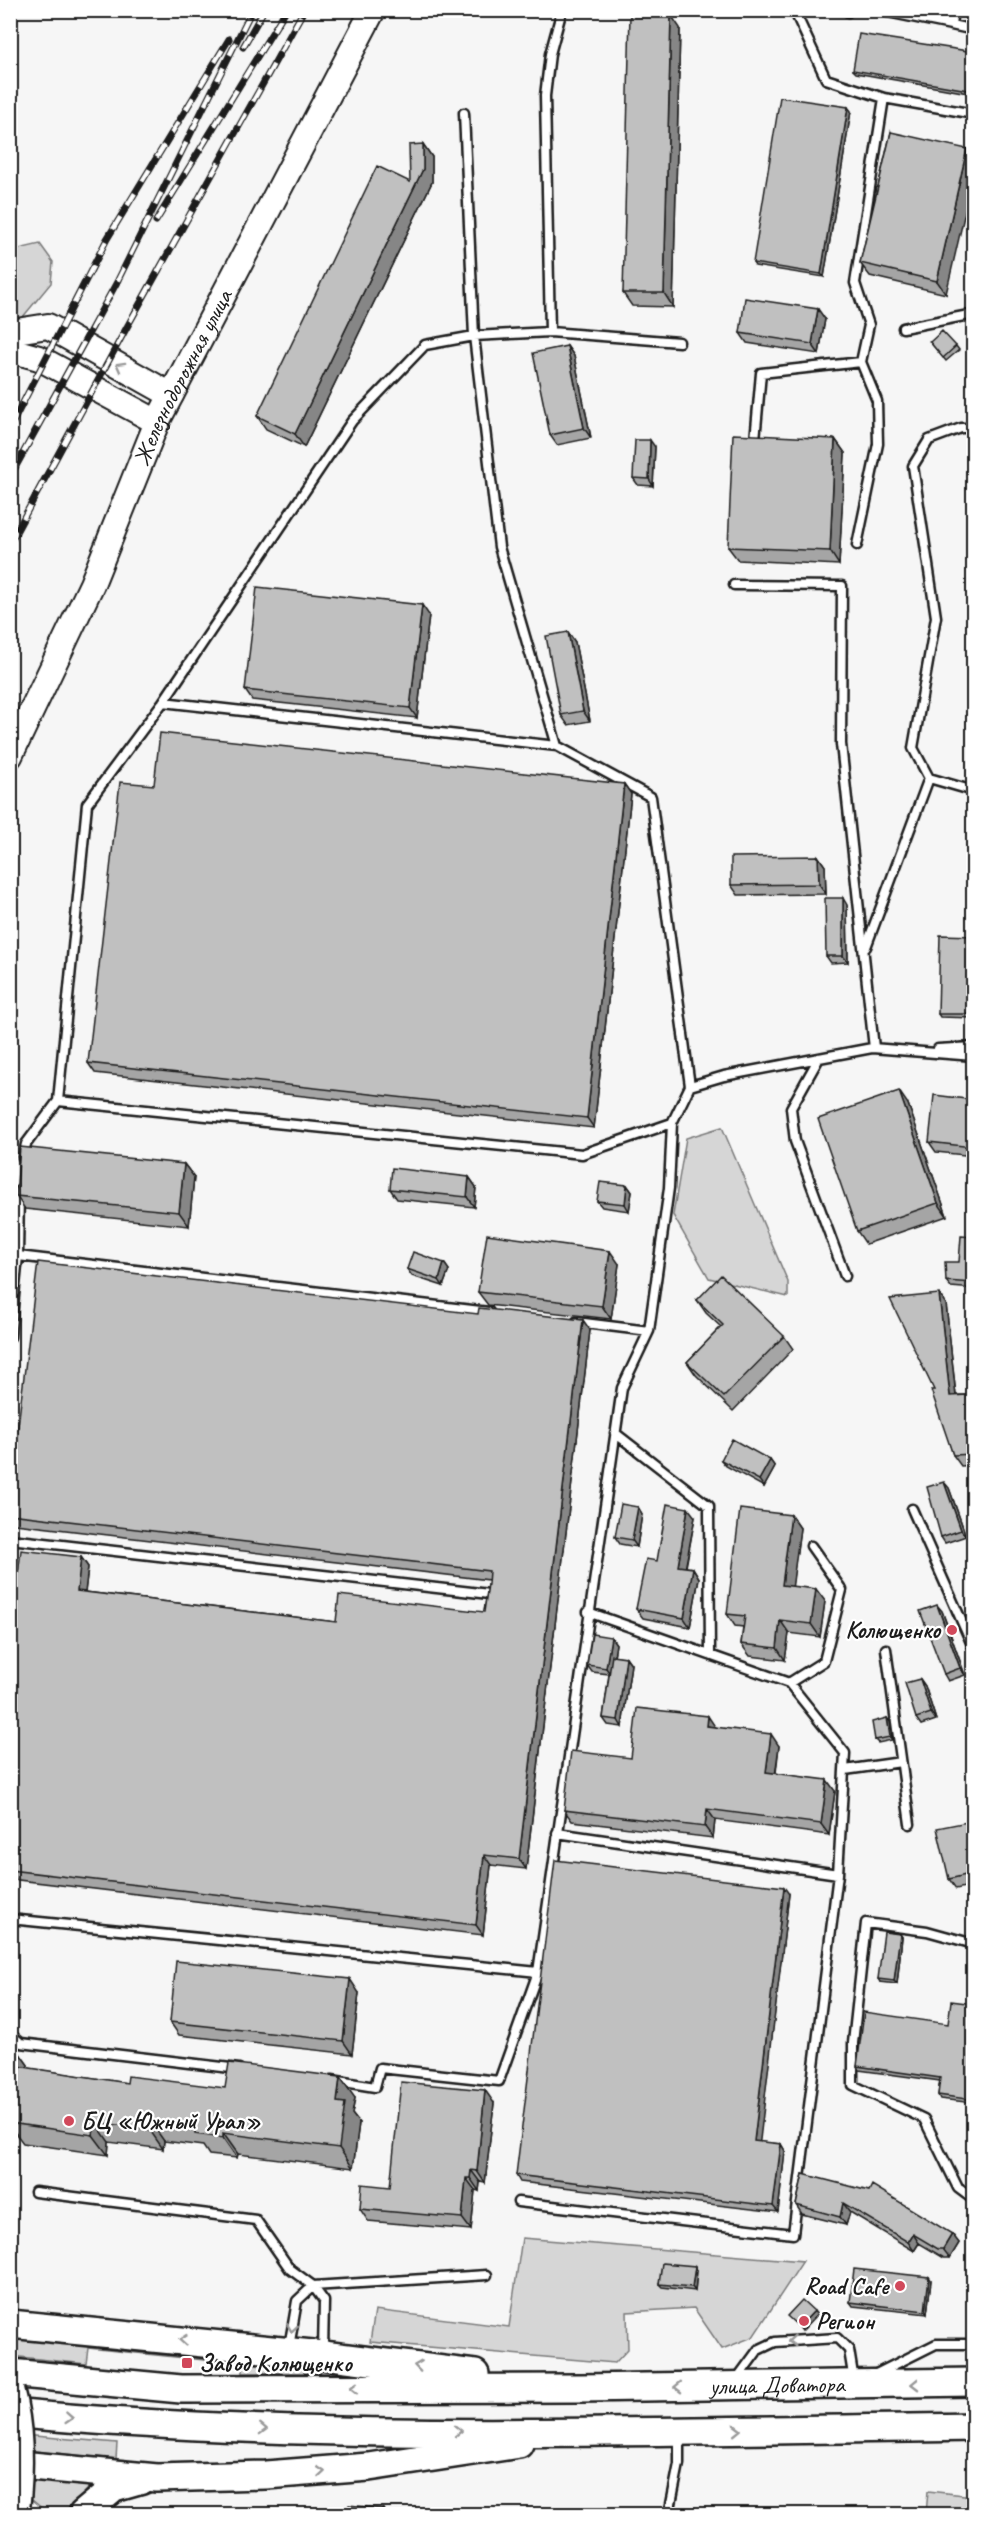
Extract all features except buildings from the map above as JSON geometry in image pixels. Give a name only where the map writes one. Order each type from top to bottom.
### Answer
[{"type":"main road","name":"Железнодорожная улица","points":[[10,756],[92,584],[157,422],[373,10]]},
{"type":"main road","points":[[10,332],[48,326],[171,395]]},
{"type":"main road","points":[[10,350],[39,358],[157,422]]},
{"type":"main road","points":[[13,2322],[289,2351],[580,2388]]},
{"type":"main road","points":[[10,2373],[181,2389],[580,2388]]},
{"type":"main road","name":"улица Доватора","points":[[580,2388],[974,2382]]},
{"type":"main road","points":[[10,2391],[18,2435],[19,2480],[15,2514]]},
{"type":"main road","points":[[10,2413],[204,2427],[594,2431]]},
{"type":"main road","name":"улица Доватора","points":[[594,2431],[974,2427]]},
{"type":"main road","points":[[10,2463],[158,2478],[266,2475],[369,2467],[594,2431]]},
{"type":"main road","points":[[83,2514],[114,2488],[158,2478]]},
{"type":"main road","points":[[10,2503],[30,2514]]},
{"type":"lane","points":[[550,332],[545,96],[550,54],[562,10]]},
{"type":"lane","points":[[794,10],[826,79],[884,98],[974,114]]},
{"type":"lane","points":[[951,25],[953,10]]},
{"type":"lane","points":[[887,12],[974,30]]},
{"type":"lane","points":[[857,545],[878,444],[877,400],[861,362],[869,325],[855,283],[884,98]]},
{"type":"lane","points":[[464,113],[474,336],[499,547],[557,746]]},
{"type":"lane","points":[[903,328],[974,314]]},
{"type":"lane","points":[[10,1337],[13,1286],[18,1256],[15,1232],[20,1176],[26,1144],[58,1101],[87,804],[163,702],[352,421],[425,345],[474,336],[550,332],[679,342]]},
{"type":"lane","points":[[755,440],[761,373],[861,362]]},
{"type":"lane","points":[[974,428],[961,428],[929,440],[913,466],[936,616],[913,748],[929,778],[974,791]]},
{"type":"lane","points":[[734,585],[842,586],[841,744],[874,1048]]},
{"type":"lane","points":[[163,702],[557,746],[651,796],[690,1086],[672,1123],[669,1188],[649,1331],[621,1388],[538,1972],[499,2081],[380,2068],[375,2087],[324,2079]]},
{"type":"lane","points":[[865,950],[929,778]]},
{"type":"lane","points":[[911,1052],[974,1047]]},
{"type":"lane","points":[[690,1086],[724,1076],[874,1048],[974,1056]]},
{"type":"lane","points":[[819,1058],[791,1108],[795,1141],[845,1276]]},
{"type":"lane","points":[[58,1101],[582,1154],[672,1123]]},
{"type":"lane","points":[[18,1256],[495,1313]]},
{"type":"lane","points":[[566,1321],[649,1331]]},
{"type":"lane","points":[[615,1433],[709,1506],[710,1655]]},
{"type":"lane","points":[[912,1509],[974,1649]]},
{"type":"lane","points":[[10,1539],[489,1594]]},
{"type":"lane","points":[[789,1683],[824,1662],[842,1590],[811,1546]]},
{"type":"lane","points":[[518,2202],[793,2234],[838,1874],[845,1753],[789,1683],[588,1612]]},
{"type":"lane","points":[[886,1649],[910,1824]]},
{"type":"lane","points":[[845,1770],[901,1762]]},
{"type":"lane","points":[[557,1833],[838,1874]]},
{"type":"lane","points":[[10,1919],[538,1972]]},
{"type":"lane","points":[[974,1944],[927,1931],[866,1923],[853,2043],[853,2085],[924,2119],[958,2188],[974,2200]]},
{"type":"lane","points":[[10,2034],[21,2043],[254,2071]]},
{"type":"lane","points":[[35,2193],[256,2220],[290,2269],[313,2286],[324,2301],[323,2355]]},
{"type":"lane","points":[[289,2351],[297,2301],[313,2286],[487,2275]]},
{"type":"lane","points":[[732,2386],[758,2350],[775,2342],[837,2338],[849,2350],[855,2385],[936,2344],[974,2344]]},
{"type":"lane","points":[[669,2514],[679,2464],[679,2430]]},
{"type":"shaded area","points":[[40,244],[53,262],[51,283],[22,318],[11,319],[10,251]]},
{"type":"shaded area","points":[[722,1127],[788,1282],[788,1297],[709,1278],[673,1215],[686,1138]]},
{"type":"shaded area","points":[[522,2238],[803,2261],[753,2337],[722,2349],[694,2308],[627,2312],[628,2349],[615,2363],[370,2342],[375,2310],[509,2327]]},
{"type":"shaded area","points":[[11,2336],[362,2373],[243,2373],[243,2364],[88,2348],[86,2364],[11,2356]]},
{"type":"shaded area","points":[[10,2434],[117,2443],[116,2459],[11,2449]]},
{"type":"shaded area","points":[[10,2476],[93,2483],[66,2514],[49,2514],[26,2495]]},
{"type":"shaded area","points":[[928,2491],[973,2496],[973,2514],[926,2514]]},
{"type":"railway","points":[[10,477],[117,282],[252,10]]},
{"type":"railway","points":[[243,47],[264,10]]},
{"type":"railway","points":[[156,221],[286,10]]},
{"type":"railway","points":[[10,543],[127,327],[304,10]]},
{"type":"railway","points":[[10,428],[107,239],[229,39]]},
{"type":"place","name":"Колющенко","points":[[952,1630]]},
{"type":"place","name":"БЦ «Южный Урал»","points":[[69,2121]]},
{"type":"place","name":"Road Cafe","points":[[900,2286]]},
{"type":"place","name":"Регион","points":[[804,2321]]},
{"type":"place","name":"Завод Колющенко","points":[[187,2363]]}]
